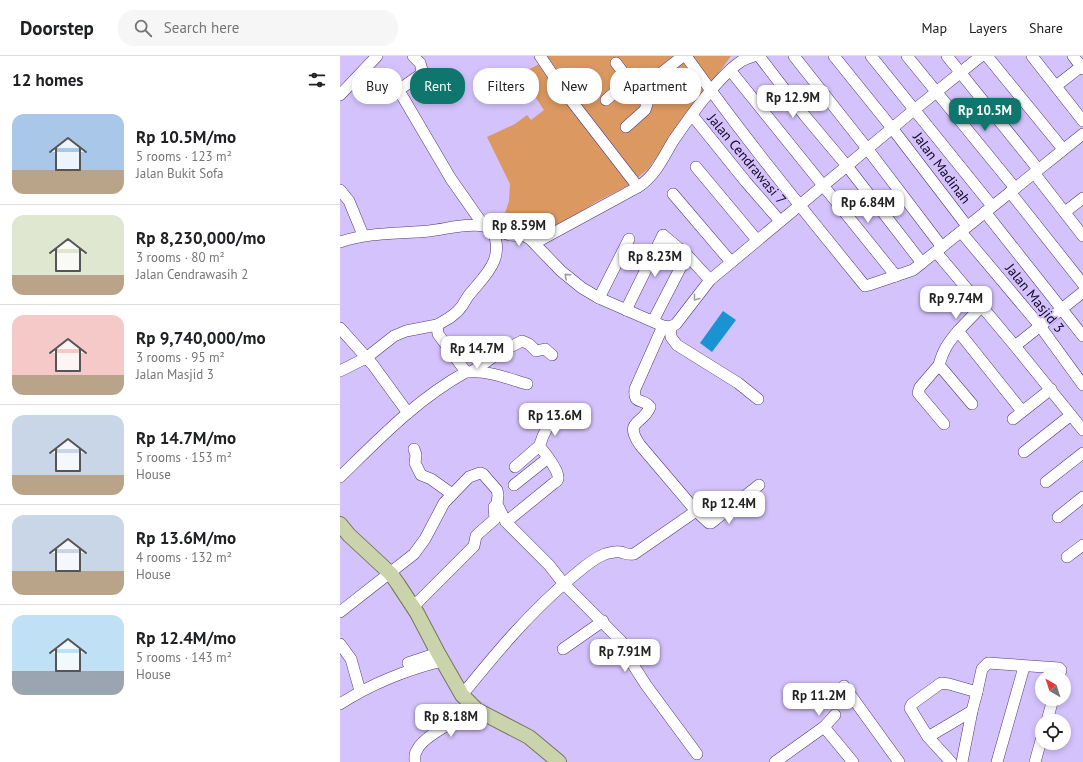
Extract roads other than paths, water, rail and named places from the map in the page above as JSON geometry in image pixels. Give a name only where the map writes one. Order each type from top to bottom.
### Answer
[{"type":"main road","points":[[340,525],[391,574],[413,607],[462,695],[477,710],[529,738],[559,762]]},
{"type":"street","points":[[340,96],[378,56]]},
{"type":"street","points":[[402,88],[420,75],[422,70],[420,63],[413,56]]},
{"type":"street","points":[[540,56],[563,90],[638,187]]},
{"type":"street","points":[[668,68],[683,56]]},
{"type":"street","points":[[686,56],[711,91],[799,205],[865,286],[869,286],[913,270],[1083,134]]},
{"type":"street","points":[[535,243],[638,187],[649,179],[711,91],[730,70],[740,62],[754,56]]},
{"type":"street","points":[[758,56],[805,116],[847,166],[922,263]]},
{"type":"street","points":[[794,56],[867,149],[982,306],[1083,430]]},
{"type":"street","name":"Jalan Madinah","points":[[834,56],[892,128],[964,229]]},
{"type":"street","points":[[870,56],[914,110],[1083,336]]},
{"type":"street","points":[[907,56],[937,92],[1083,284]]},
{"type":"street","points":[[947,56],[1036,171],[1083,236]]},
{"type":"street","points":[[340,242],[363,236],[428,231],[473,225],[510,235],[525,236],[535,243],[570,279],[599,298],[662,325],[676,324],[710,280],[892,128],[981,56]]},
{"type":"street","points":[[987,56],[1063,149]]},
{"type":"street","points":[[1032,56],[1083,121]]},
{"type":"street","points":[[1056,86],[1082,67],[1073,56]]},
{"type":"street","points":[[616,63],[620,68]]},
{"type":"street","points":[[730,70],[896,276]]},
{"type":"street","points":[[340,371],[366,358],[394,336],[406,331],[437,325],[452,316],[486,276],[495,260],[495,237],[452,179],[402,96]]},
{"type":"street","points":[[606,100],[610,97]]},
{"type":"street","points":[[626,127],[647,107],[647,104]]},
{"type":"street","name":"Jalan Cendrawasi 7","points":[[692,116],[780,221]]},
{"type":"street","points":[[696,167],[758,240]]},
{"type":"street","points":[[340,190],[349,201],[363,236]]},
{"type":"street","points":[[673,194],[731,262]]},
{"type":"street","points":[[1065,212],[1083,198]]},
{"type":"street","name":"Jalan Masjid 3","points":[[964,229],[1040,326],[1083,385]]},
{"type":"street","points":[[626,310],[663,235],[687,255],[710,280]]},
{"type":"street","points":[[599,298],[629,239]]},
{"type":"street","points":[[687,255],[662,325],[635,389],[634,397],[648,403],[650,407],[649,411],[634,426],[633,434],[640,445],[708,523],[711,523],[759,485]]},
{"type":"street","points":[[1015,346],[1083,292]]},
{"type":"street","points":[[944,424],[918,393],[920,387],[940,365],[947,344],[982,306]]},
{"type":"street","points":[[437,325],[438,334],[470,372],[499,376],[527,384]]},
{"type":"street","points":[[662,325],[677,345],[738,383],[758,399]]},
{"type":"street","points":[[340,328],[373,365],[408,413]]},
{"type":"street","points":[[958,331],[1022,411]]},
{"type":"street","points":[[340,477],[390,427],[449,383],[470,372],[500,352],[522,341],[529,344],[536,351],[545,350],[552,355]]},
{"type":"street","points":[[940,365],[972,404]]},
{"type":"street","points":[[1013,419],[1051,389]]},
{"type":"street","points":[[1024,452],[1072,415]]},
{"type":"street","points":[[515,467],[539,447],[551,420]]},
{"type":"street","points":[[506,522],[558,480],[548,458],[539,447]]},
{"type":"street","points":[[414,449],[416,456],[415,463],[421,475],[430,479],[452,494]]},
{"type":"street","points":[[1046,482],[1083,452]]},
{"type":"street","points":[[514,485],[548,458]]},
{"type":"street","points":[[340,612],[391,574],[414,554],[426,539],[439,510],[444,503],[474,474],[483,474],[497,490],[497,504],[494,507],[495,519],[476,536],[474,546],[413,607]]},
{"type":"street","points":[[1058,517],[1083,497]]},
{"type":"street","points":[[497,504],[506,522],[549,565],[564,584],[624,645],[628,657],[646,685],[697,754]]},
{"type":"street","points":[[462,695],[521,624],[564,584],[593,560],[603,555],[616,552],[621,552],[626,555],[634,554],[696,511]]},
{"type":"street","points":[[1067,558],[1083,545]]},
{"type":"street","points":[[564,649],[602,621]]},
{"type":"street","points":[[340,644],[351,659],[359,688]]},
{"type":"street","points":[[340,697],[410,662],[440,657]]},
{"type":"street","points":[[962,762],[972,711],[982,669],[985,665],[988,663],[1040,666],[1059,668],[1061,670]]},
{"type":"street","points":[[997,762],[1024,666]]},
{"type":"street","points":[[951,762],[928,737],[910,708],[912,704],[941,683],[977,692]]},
{"type":"street","points":[[844,686],[899,762]]},
{"type":"street","points":[[340,704],[359,688]]},
{"type":"street","points":[[415,762],[414,756],[426,740],[462,717],[477,710]]},
{"type":"street","points":[[928,737],[972,711]]},
{"type":"street","points":[[775,762],[824,727],[834,715]]},
{"type":"street","points":[[824,727],[848,760]]},
{"type":"street","points":[[1035,762],[1038,750]]},
{"type":"water","points":[[723,311],[736,320],[712,352],[700,343]]}]
